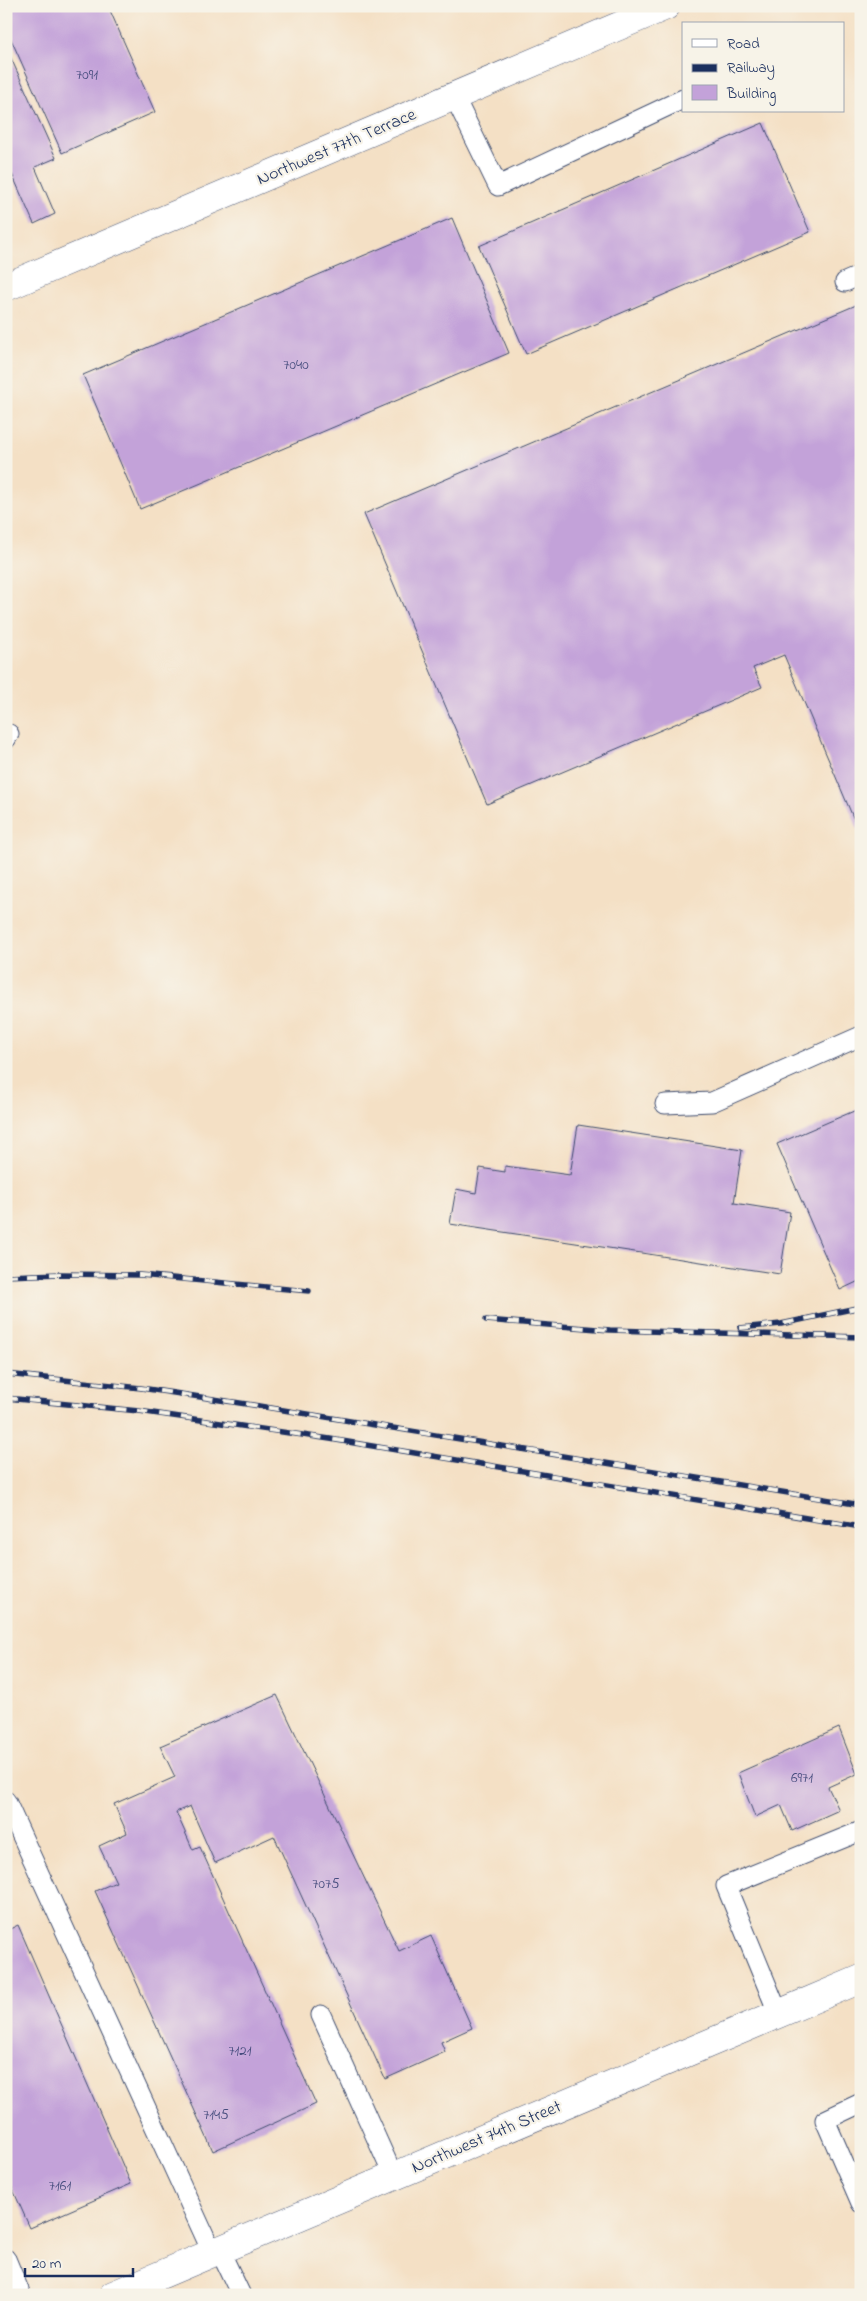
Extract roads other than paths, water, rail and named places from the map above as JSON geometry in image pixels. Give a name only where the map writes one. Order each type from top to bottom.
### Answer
[{"type":"main road","name":"Northwest 77th Terrace","points":[[6,287],[666,6]]},
{"type":"main road","name":"Northwest 74th Street","points":[[113,2295],[393,2175],[861,1979]]},
{"type":"lane","points":[[454,96],[498,186],[682,99]]},
{"type":"lane","points":[[665,1104],[712,1102],[861,1036]]},
{"type":"lane","points":[[6,1801],[216,2251],[241,2295]]},
{"type":"lane","points":[[778,2015],[726,1886],[861,1831]]},
{"type":"lane","points":[[321,2015],[393,2175]]},
{"type":"lane","points":[[861,2103],[825,2120],[861,2203]]},
{"type":"lane","points":[[6,2259],[21,2295]]},
{"type":"railway","points":[[6,1276],[60,1274],[140,1275],[309,1291]]},
{"type":"railway","points":[[740,1328],[781,1324],[861,1307]]},
{"type":"railway","points":[[486,1320],[610,1330],[861,1337]]},
{"type":"railway","points":[[6,1374],[141,1388],[253,1405],[861,1505]]},
{"type":"railway","points":[[6,1398],[139,1411],[330,1439],[861,1527]]}]
